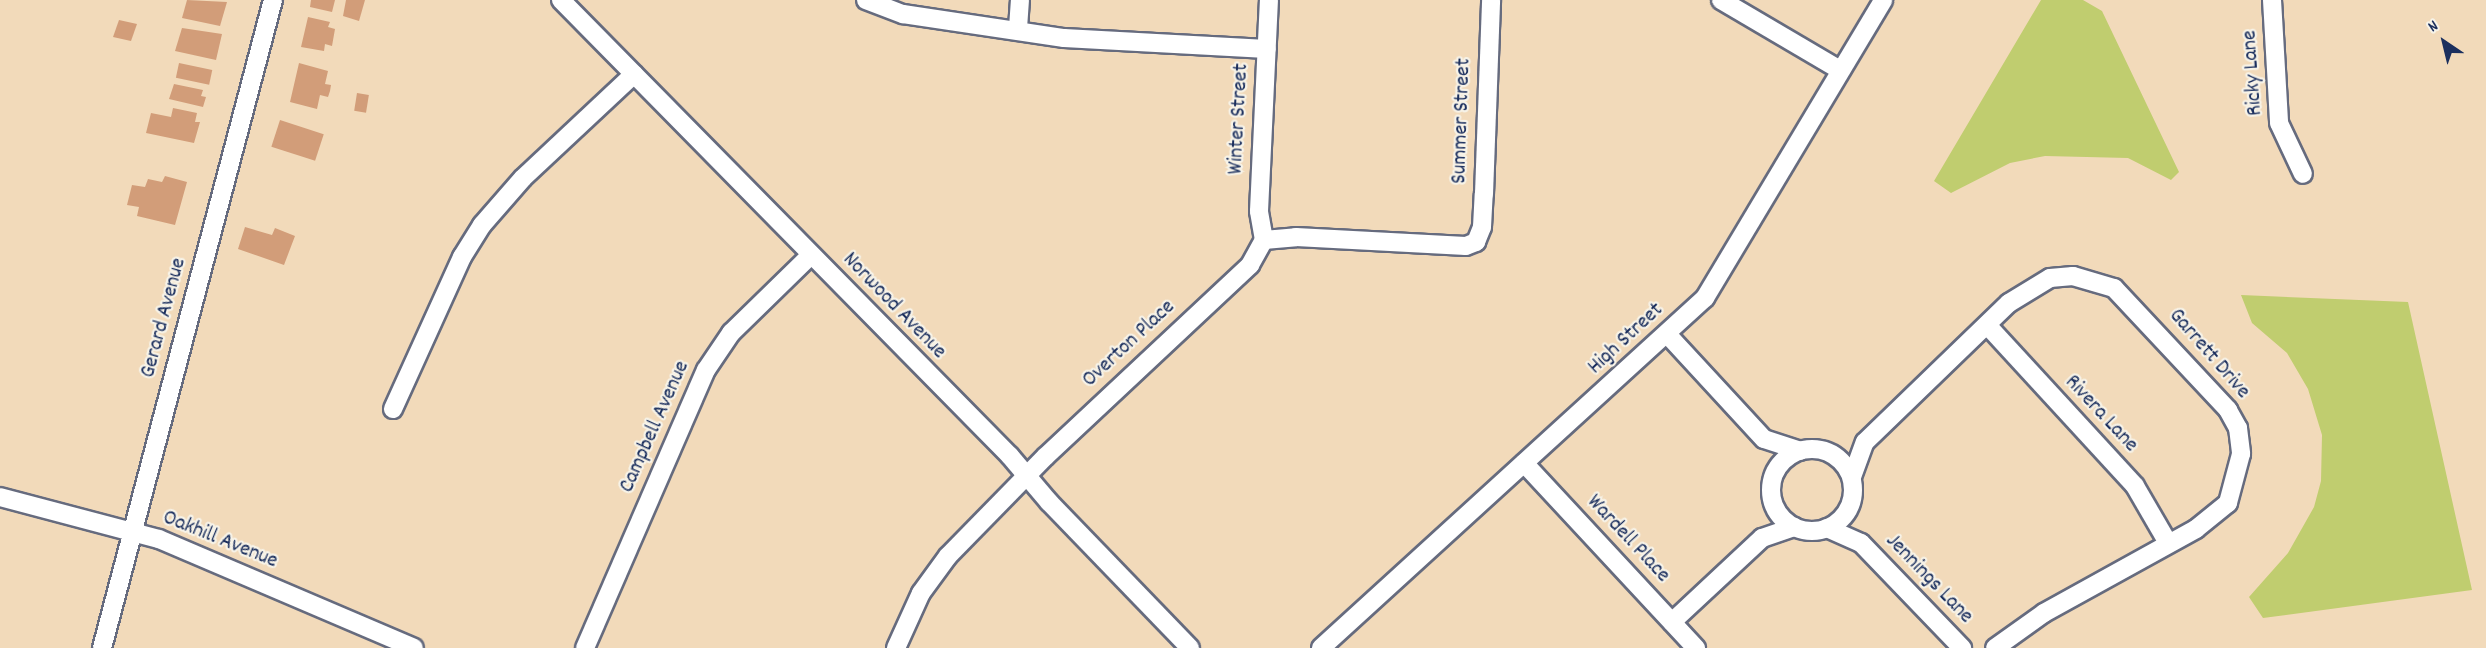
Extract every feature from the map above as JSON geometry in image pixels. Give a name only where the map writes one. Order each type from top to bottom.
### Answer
[{"type":"street","name":"Gerard Avenue","points":[[102,648],[273,0]]},
{"type":"street","name":"Norwood Avenue","points":[[561,0],[1027,476],[1190,648]]},
{"type":"street","points":[[866,0],[903,14],[1101,41],[1267,49]]},
{"type":"street","points":[[1018,28],[1020,0]]},
{"type":"street","name":"Winter Street","points":[[1264,240],[1259,211],[1269,0]]},
{"type":"street","name":"Summer Street","points":[[1264,240],[1296,237],[1466,246],[1476,242],[1483,216],[1491,0]]},
{"type":"street","points":[[1721,0],[1840,70]]},
{"type":"street","name":"High Street","points":[[1321,648],[1706,298],[1883,0]]},
{"type":"street","name":"Ricky Lane","points":[[2272,0],[2279,123],[2303,174]]},
{"type":"street","points":[[393,409],[462,257],[482,225],[523,178],[634,74]]},
{"type":"street","name":"Overton Place","points":[[896,648],[933,575],[1027,476],[1250,265],[1264,240]]},
{"type":"street","name":"Campbell Avenue","points":[[585,648],[706,370],[732,333],[811,255]]},
{"type":"street","name":"Garrett Drive","points":[[1850,507],[1851,477],[1865,442],[1988,326],[2009,303],[2050,278],[2073,276],[2098,281],[2114,288],[2135,306],[2228,410],[2238,428],[2241,454],[2228,503],[2213,518],[2044,613],[1995,648]]},
{"type":"street","name":"Rivera Lane","points":[[1988,326],[2136,486],[2168,543]]},
{"type":"street","points":[[1667,334],[1764,439],[1775,473],[1774,504],[1762,538]]},
{"type":"street","points":[[1764,439],[1800,451]]},
{"type":"street","name":"Garrett Drive","points":[[1800,451],[1829,452],[1865,442]]},
{"type":"street","points":[[1775,473],[1790,456],[1800,451]]},
{"type":"street","points":[[1829,452],[1846,466],[1851,477]]},
{"type":"street","name":"Wardell Place","points":[[1524,463],[1696,648]]},
{"type":"street","name":"Oakhill Avenue","points":[[0,497],[159,539],[414,648]]},
{"type":"street","points":[[1774,504],[1794,527],[1805,531],[1827,528],[1850,507]]},
{"type":"street","name":"Jennings Lane","points":[[1850,507],[1861,543]]},
{"type":"street","points":[[1672,622],[1762,538],[1794,527]]},
{"type":"street","name":"Jennings Lane","points":[[1827,528],[1861,543],[1962,648]]},
{"type":"green space","points":[[2041,0],[2083,0],[2102,11],[2179,172],[2171,180],[2128,158],[2045,156],[2010,163],[1951,193],[1934,181]]},
{"type":"green space","points":[[2241,295],[2408,302],[2472,590],[2263,618],[2249,597],[2288,553],[2314,507],[2321,481],[2322,435],[2308,389],[2287,353],[2252,323]]},
{"type":"building","points":[[187,0],[227,2],[220,26],[182,18]]},
{"type":"building","points":[[311,0],[335,0],[332,12],[310,7]]},
{"type":"building","points":[[346,0],[365,0],[359,21],[343,16]]},
{"type":"building","points":[[308,17],[330,22],[328,27],[335,29],[332,46],[325,44],[324,51],[301,47]]},
{"type":"building","points":[[119,20],[137,24],[131,41],[113,37]]},
{"type":"building","points":[[182,28],[222,34],[216,60],[175,51]]},
{"type":"building","points":[[179,63],[212,70],[209,85],[176,78]]},
{"type":"building","points":[[299,63],[328,71],[325,84],[331,85],[330,91],[328,97],[320,95],[317,109],[290,102]]},
{"type":"building","points":[[174,84],[203,90],[201,96],[206,97],[203,107],[169,99]]},
{"type":"building","points":[[357,93],[369,95],[366,113],[354,111]]},
{"type":"building","points":[[173,108],[197,113],[195,122],[200,122],[194,143],[146,133],[151,113],[171,117]]},
{"type":"building","points":[[280,120],[324,134],[315,161],[271,147]]},
{"type":"building","points":[[165,176],[187,182],[175,225],[137,216],[139,207],[127,205],[132,185],[145,187],[148,179],[162,182]]},
{"type":"building","points":[[245,227],[272,235],[275,228],[295,236],[284,265],[238,249]]}]
